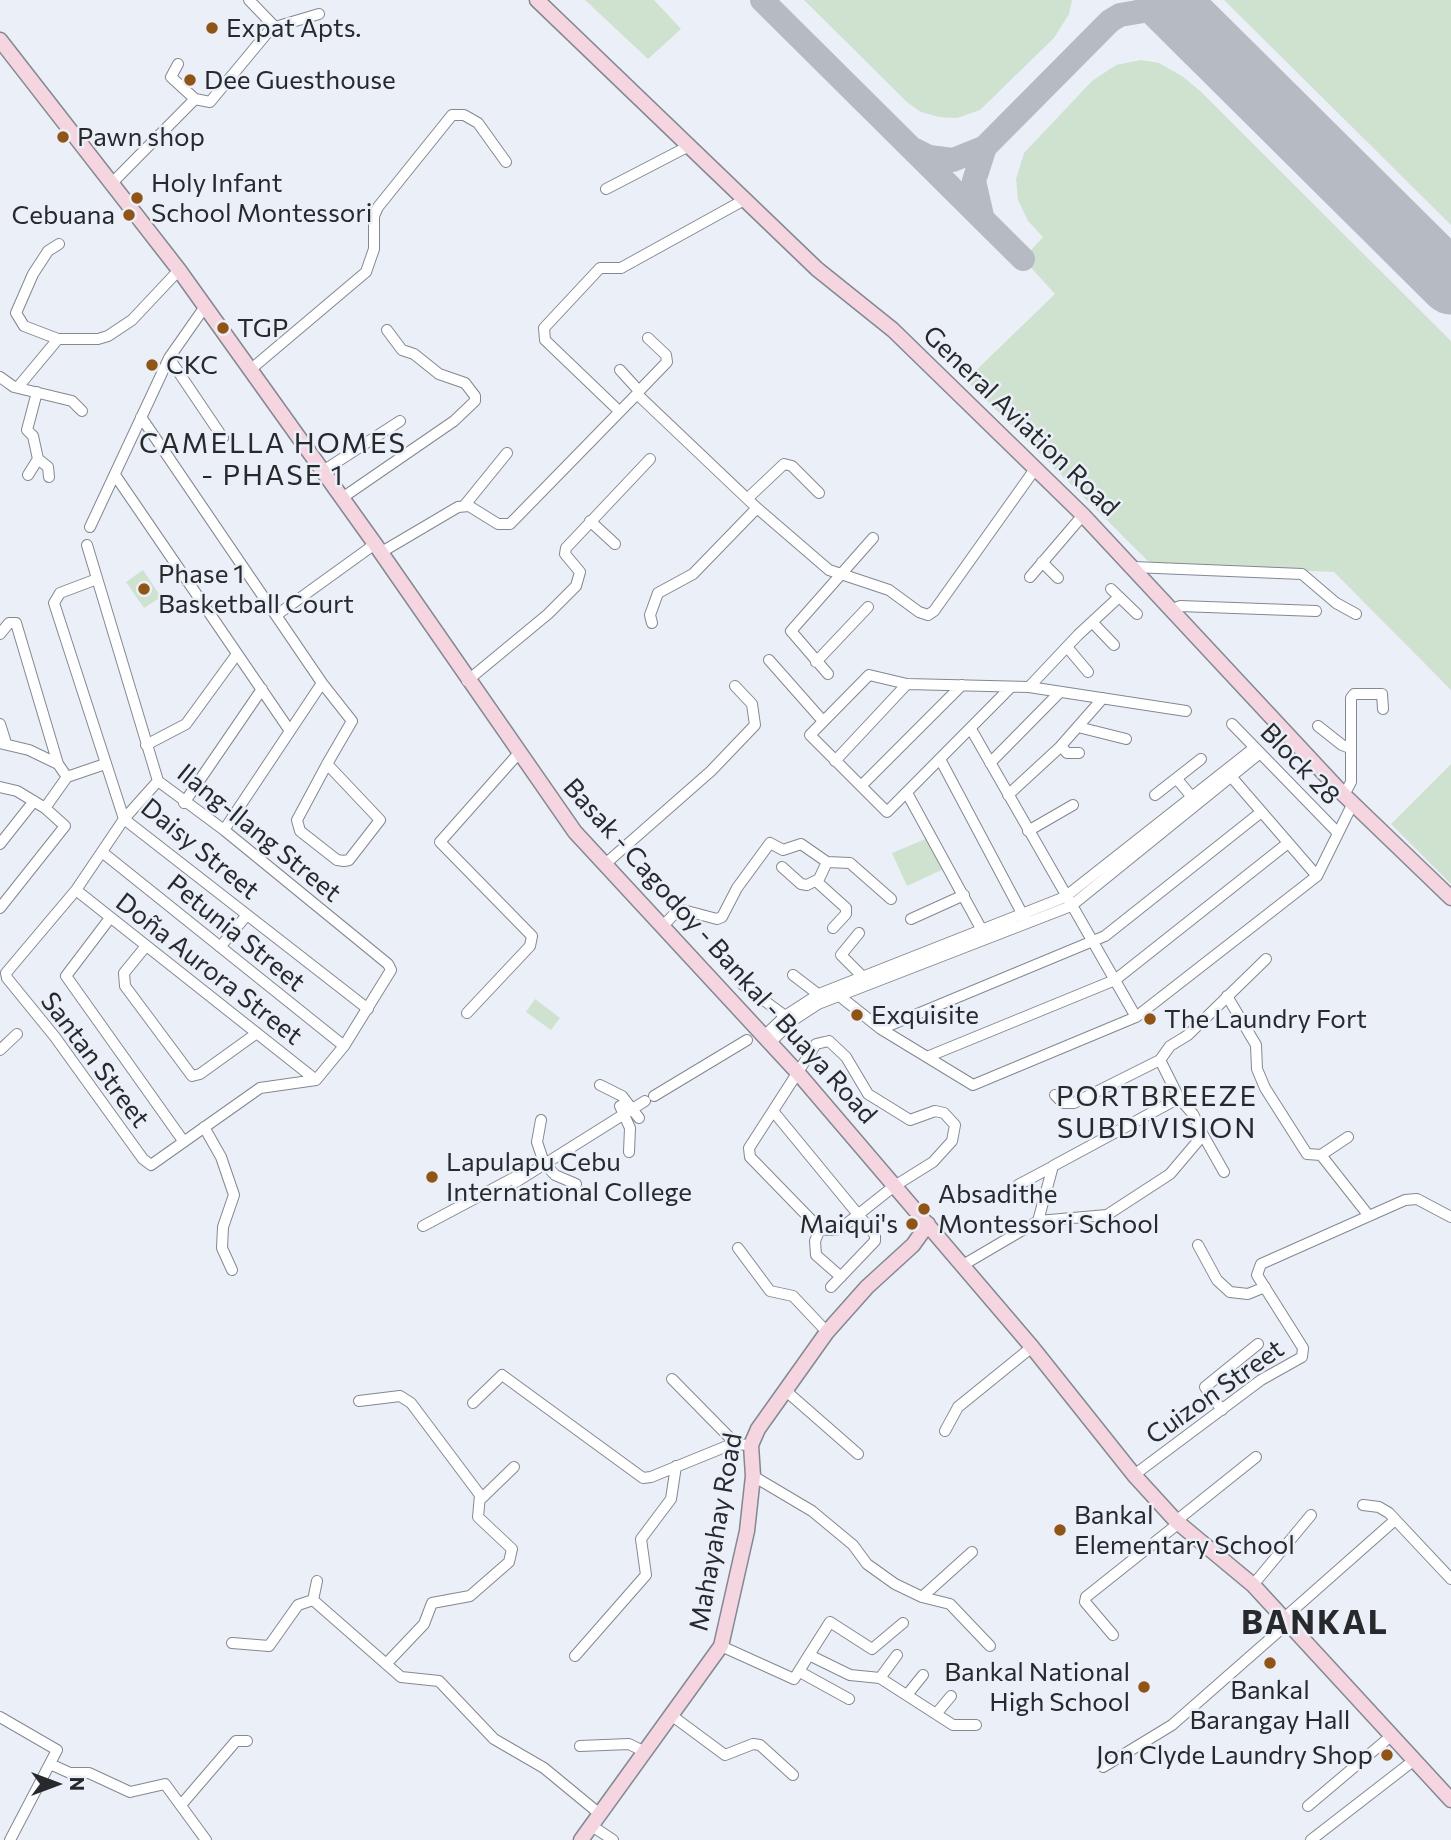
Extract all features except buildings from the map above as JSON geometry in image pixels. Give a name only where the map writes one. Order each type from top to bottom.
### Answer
[{"type":"street","points":[[249,0],[275,27]]},
{"type":"street","name":"General Aviation Road","points":[[537,0],[817,269],[893,330],[1083,515],[1348,799],[1451,898]]},
{"type":"street","points":[[178,64],[171,77],[195,99],[210,103],[275,27],[319,14]]},
{"type":"street","name":"Basak - Cagodoy - Bankal - Buaya Road","points":[[0,40],[178,270],[323,471],[467,681],[575,832],[766,1041],[799,1073],[963,1265],[1135,1475],[1178,1522],[1254,1585],[1451,1800]]},
{"type":"street","points":[[113,183],[195,99]]},
{"type":"street","points":[[250,370],[366,272],[374,249],[374,216],[378,207],[452,116],[464,115],[478,123],[506,162]]},
{"type":"street","points":[[606,189],[689,146]]},
{"type":"street","points":[[619,411],[545,340],[544,328],[600,268],[621,268],[744,200]]},
{"type":"street","points":[[60,244],[48,251],[33,274],[16,313],[24,326],[58,339],[98,339],[108,336],[132,320],[178,270]]},
{"type":"street","points":[[90,527],[169,358],[204,307]]},
{"type":"street","points":[[342,498],[454,421],[475,401],[475,396],[465,383],[439,374],[414,354],[402,350],[387,330]]},
{"type":"street","points":[[464,506],[498,524],[510,524],[638,393],[667,359],[648,338]]},
{"type":"street","points":[[18,387],[58,339]]},
{"type":"street","points":[[169,358],[223,438]]},
{"type":"street","points":[[620,370],[638,393],[757,508],[829,570],[895,593],[919,612],[928,615],[940,603],[1035,469]]},
{"type":"street","points":[[0,377],[18,387],[72,401],[82,411]]},
{"type":"street","points":[[37,392],[27,430],[33,436],[38,459],[48,467],[49,477]]},
{"type":"street","points":[[141,417],[278,614],[322,683],[352,721],[327,764],[296,825],[337,860],[349,860],[380,820],[327,764]]},
{"type":"street","points":[[323,471],[400,421]]},
{"type":"street","points":[[278,614],[378,549],[464,506],[507,453]]},
{"type":"street","points":[[28,475],[38,459]]},
{"type":"street","points":[[467,681],[548,614],[576,586],[580,572],[565,554],[566,548],[650,459]]},
{"type":"street","points":[[748,498],[784,464],[792,466],[819,493]]},
{"type":"street","points":[[115,475],[290,731]]},
{"type":"street","points":[[652,623],[650,615],[658,593],[693,574],[757,508]]},
{"type":"street","points":[[1030,577],[1083,515]]},
{"type":"street","points":[[590,521],[615,544]]},
{"type":"street","points":[[828,674],[791,631],[873,538]]},
{"type":"street","name":"Ilang-Ilang Street","points":[[87,545],[158,781],[184,803],[224,830],[388,964],[391,970],[368,1009]]},
{"type":"street","points":[[1042,562],[1058,578]]},
{"type":"street","points":[[1133,567],[1302,574],[1336,603],[1356,614]]},
{"type":"street","name":"Daisy Street","points":[[97,579],[60,593],[54,603],[124,819],[368,1009]]},
{"type":"street","points":[[1111,589],[1137,614]]},
{"type":"street","points":[[1029,687],[1119,597]]},
{"type":"street","points":[[1171,610],[1180,606],[1315,611]]},
{"type":"street","points":[[816,662],[868,607]]},
{"type":"street","points":[[0,634],[13,622],[58,764],[67,777]]},
{"type":"street","points":[[1092,622],[1114,645]]},
{"type":"street","points":[[1067,648],[1088,672]]},
{"type":"street","points":[[146,745],[186,724],[237,653]]},
{"type":"street","points":[[769,660],[822,720]]},
{"type":"street","points":[[1011,687],[908,793],[887,811],[810,735],[869,674],[907,684],[1029,687],[1186,711]]},
{"type":"street","points":[[224,830],[322,683]]},
{"type":"street","points":[[835,761],[907,684]]},
{"type":"street","points":[[861,786],[962,685]]},
{"type":"street","points":[[604,865],[711,771],[755,725],[752,704],[736,686]]},
{"type":"street","points":[[184,803],[262,690]]},
{"type":"street","points":[[990,763],[1060,692]]},
{"type":"street","points":[[834,994],[881,1029],[973,1085],[1136,1017],[1317,876],[1338,833],[1348,799],[1351,782],[1353,694],[1382,694],[1383,709]]},
{"type":"street","points":[[1008,795],[1061,746],[1103,698]]},
{"type":"street","points":[[0,724],[3,743],[58,764]]},
{"type":"street","name":"Block 28","points":[[1232,724],[1338,833]]},
{"type":"street","points":[[1318,726],[1350,748]]},
{"type":"street","points":[[1078,727],[1126,739]]},
{"type":"street","points":[[971,729],[1136,1017]]},
{"type":"street","points":[[1061,746],[1067,753],[1079,753]]},
{"type":"street","points":[[766,1041],[789,1018],[822,997],[1068,901],[1257,751]]},
{"type":"street","points":[[467,1013],[530,946],[532,936],[440,842],[518,754]]},
{"type":"street","points":[[940,759],[1025,918]]},
{"type":"street","points":[[1155,795],[1201,759]]},
{"type":"street","points":[[45,808],[67,777],[105,764]]},
{"type":"street","points":[[1229,774],[1317,876]]},
{"type":"street","points":[[1177,779],[1196,802]]},
{"type":"street","points":[[76,890],[124,819],[158,781]]},
{"type":"street","points":[[0,787],[17,790],[45,808],[65,826],[0,908]]},
{"type":"street","points":[[908,793],[984,933]]},
{"type":"street","points":[[0,844],[34,801]]},
{"type":"street","points":[[1028,831],[1073,805]]},
{"type":"street","points":[[881,1029],[1105,936],[1260,813]]},
{"type":"street","points":[[927,1057],[1115,981],[1288,843]]},
{"type":"street","points":[[662,927],[679,909],[718,919],[722,917],[737,888],[770,844],[782,850],[801,844],[827,862],[849,863],[891,899]]},
{"type":"street","name":"Petunia Street","points":[[102,852],[344,1046]]},
{"type":"street","points":[[782,867],[801,884],[816,881],[827,862]]},
{"type":"street","points":[[816,881],[846,908],[846,914],[833,928]]},
{"type":"street","name":"Doña Aurora Street","points":[[76,890],[316,1080]]},
{"type":"street","name":"Santan Street","points":[[76,890],[6,973],[7,978],[55,1037],[143,1159],[151,1165],[184,1142]]},
{"type":"street","points":[[911,919],[964,895]]},
{"type":"street","points":[[220,947],[247,915]]},
{"type":"street","points":[[110,918],[66,976],[184,1142],[260,1088],[316,1080],[344,1046],[368,1009]]},
{"type":"street","points":[[859,933],[841,955],[866,980]]},
{"type":"street","points":[[146,946],[124,973],[125,986],[192,1076],[200,1074],[257,1033]]},
{"type":"street","points":[[1055,1095],[1063,1103],[1074,1103],[1160,1060],[1170,1046],[1188,1034],[1266,959]]},
{"type":"street","points":[[793,975],[822,997]]},
{"type":"street","points":[[743,985],[789,1018]]},
{"type":"street","points":[[1227,996],[1256,1045],[1257,1069],[1265,1088],[1307,1154],[1321,1155],[1348,1137]]},
{"type":"street","points":[[0,1050],[17,1034]]},
{"type":"street","points":[[422,1226],[519,1174],[519,1180],[747,1040]]},
{"type":"street","points":[[829,1041],[846,1057],[868,1094],[910,1120],[935,1111],[952,1119],[955,1132],[944,1152],[894,1186],[840,1229],[820,1228],[750,1157],[749,1148],[772,1111],[816,1044],[829,1041]]},
{"type":"street","points":[[1160,1060],[1179,1098],[1193,1114],[1224,1172]]},
{"type":"street","points":[[600,1085],[622,1096],[629,1112],[629,1152]]},
{"type":"street","points":[[1018,1185],[1179,1098]]},
{"type":"street","points":[[772,1111],[875,1235],[875,1241],[831,1287]]},
{"type":"street","points":[[541,1120],[537,1142],[545,1164],[561,1179],[576,1184]]},
{"type":"street","points":[[204,1127],[221,1157],[234,1195],[223,1227],[222,1248],[232,1270]]},
{"type":"street","points":[[963,1265],[1038,1221],[1094,1218],[1117,1211],[1170,1174],[1203,1135]]},
{"type":"street","points":[[1321,1155],[1369,1216]]},
{"type":"street","points":[[1038,1221],[1051,1168]]},
{"type":"street","points":[[1198,1245],[1217,1280],[1230,1292],[1248,1294],[1265,1287],[1256,1275],[1261,1264],[1412,1199],[1451,1217]]},
{"type":"street","name":"Mahayahay Road","points":[[582,1840],[722,1646],[738,1576],[753,1476],[751,1445],[763,1422],[827,1332],[867,1287],[913,1245],[928,1224]]},
{"type":"street","points":[[820,1228],[815,1241],[816,1255],[841,1276]]},
{"type":"street","name":"Mahayahay Road","points":[[913,1245],[939,1238]]},
{"type":"street","points":[[738,1248],[770,1291],[793,1296],[827,1332]]},
{"type":"street","name":"Cuizon Street","points":[[1135,1475],[1261,1380],[1302,1357],[1303,1348],[1265,1287]]},
{"type":"street","points":[[1222,1410],[1205,1387],[1258,1344]]},
{"type":"street","points":[[945,1431],[958,1407],[1032,1348]]},
{"type":"street","points":[[473,1403],[502,1375],[640,1477],[651,1478],[735,1443],[751,1445]]},
{"type":"street","points":[[672,1379],[735,1443]]},
{"type":"street","points":[[786,1391],[858,1454]]},
{"type":"street","points":[[359,1401],[394,1396],[406,1398],[432,1428],[481,1499]]},
{"type":"street","points":[[1113,1635],[1085,1602],[1086,1597],[1256,1457]]},
{"type":"street","points":[[575,1656],[646,1576],[641,1539],[671,1499],[676,1466]]},
{"type":"street","points":[[386,1664],[425,1623],[432,1603],[470,1596],[509,1562],[512,1549],[510,1544],[476,1513],[481,1499],[513,1467]]},
{"type":"street","points":[[753,1476],[812,1511],[853,1545],[867,1564],[895,1584],[922,1597],[950,1604],[990,1646]]},
{"type":"street","points":[[1363,1505],[1379,1507],[1395,1520],[1451,1579]]},
{"type":"street","points":[[1254,1585],[1311,1515]]},
{"type":"street","points":[[1103,1767],[1172,1725],[1395,1520]]},
{"type":"street","points":[[922,1597],[972,1552]]},
{"type":"street","points":[[313,1600],[317,1581]]},
{"type":"street","points":[[313,1600],[405,1679],[439,1681],[494,1740],[544,1768],[613,1840]]},
{"type":"street","points":[[232,1643],[269,1646],[298,1605],[313,1600]]},
{"type":"street","points":[[722,1646],[794,1679],[830,1622],[872,1649],[903,1623]]},
{"type":"street","points":[[809,1655],[850,1675],[880,1678],[953,1725],[976,1725]]},
{"type":"street","points":[[880,1678],[897,1655]]},
{"type":"street","points":[[800,1672],[849,1699]]},
{"type":"street","points":[[907,1695],[923,1675]]},
{"type":"street","points":[[936,1714],[951,1696]]},
{"type":"street","points":[[671,1715],[725,1755],[752,1744],[760,1745],[793,1775]]},
{"type":"street","points":[[0,1717],[57,1750],[10,1840]]},
{"type":"street","points":[[1308,1806],[1391,1736]]},
{"type":"street","points":[[181,1805],[236,1741],[247,1741]]},
{"type":"street","points":[[580,1746],[629,1744],[645,1752]]},
{"type":"street","points":[[1311,1840],[1413,1761]]},
{"type":"street","points":[[50,1764],[70,1773],[89,1773],[130,1792],[165,1784],[206,1840]]},
{"type":"green space","points":[[585,0],[654,0],[681,29],[648,59]]},
{"type":"green space","points":[[804,0],[1072,0],[1069,14],[1054,38],[980,110],[957,118],[921,112],[908,103]]},
{"type":"green space","points":[[1224,0],[1451,0],[1451,225]]},
{"type":"green space","points":[[1141,60],[1159,63],[1199,90],[1451,341],[1451,690],[1334,572],[1151,564],[966,380],[1055,294],[1023,259],[1043,237],[1028,221],[1018,200],[1016,179],[1024,153],[1092,81],[1116,65]]},
{"type":"green space","name":"Phase 1 Basketball Court","points":[[143,570],[161,597],[144,608],[126,582]]},
{"type":"green space","points":[[1451,764],[1451,884],[1391,824]]},
{"type":"green space","points":[[928,838],[946,868],[907,886],[892,853]]},
{"type":"green space","points":[[535,999],[560,1018],[551,1030],[526,1012]]},
{"type":"taxiway","points":[[762,0],[1023,259]]},
{"type":"taxiway","points":[[915,150],[929,157],[953,160],[985,147],[1110,21],[1120,15],[1155,9],[1188,22]]},
{"type":"taxiway","points":[[982,216],[974,181],[985,147]]},
{"type":"runway","points":[[1166,0],[1451,283]]},
{"type":"place","name":"Expat Apts.","points":[[212,28]]},
{"type":"place","name":"Dee Guesthouse","points":[[190,80]]},
{"type":"place","name":"Pawn shop","points":[[63,137]]},
{"type":"place","name":"Holy Infant School Montessori","points":[[137,198]]},
{"type":"place","name":"Cebuana","points":[[129,215]]},
{"type":"place","name":"TGP","points":[[223,328]]},
{"type":"place","name":"CKC","points":[[152,365]]},
{"type":"place","name":"Phase 1 Basketball Court","points":[[144,589]]},
{"type":"place","name":"Exquisite","points":[[857,1015]]},
{"type":"place","name":"The Laundry Fort","points":[[1150,1019]]},
{"type":"place","name":"Lapulapu Cebu International College","points":[[432,1177]]},
{"type":"place","name":"Absadithe Montessori School","points":[[924,1209]]},
{"type":"place","name":"Maiqui's","points":[[912,1224]]},
{"type":"place","name":"Bankal Elementary School","points":[[1060,1530]]},
{"type":"place","name":"Bankal Barangay Hall","points":[[1270,1663]]},
{"type":"place","name":"Bankal National High School","points":[[1144,1687]]},
{"type":"place","name":"Jon Clyde Laundry Shop","points":[[1387,1755]]},
{"type":"district","name":"CAMELLA HOMES - PHASE 1","points":[[273,460]]},
{"type":"district","name":"PORTBREEZE SUBDIVISION","points":[[1157,1113]]},
{"type":"district","name":"BANKAL","points":[[1315,1623]]}]
